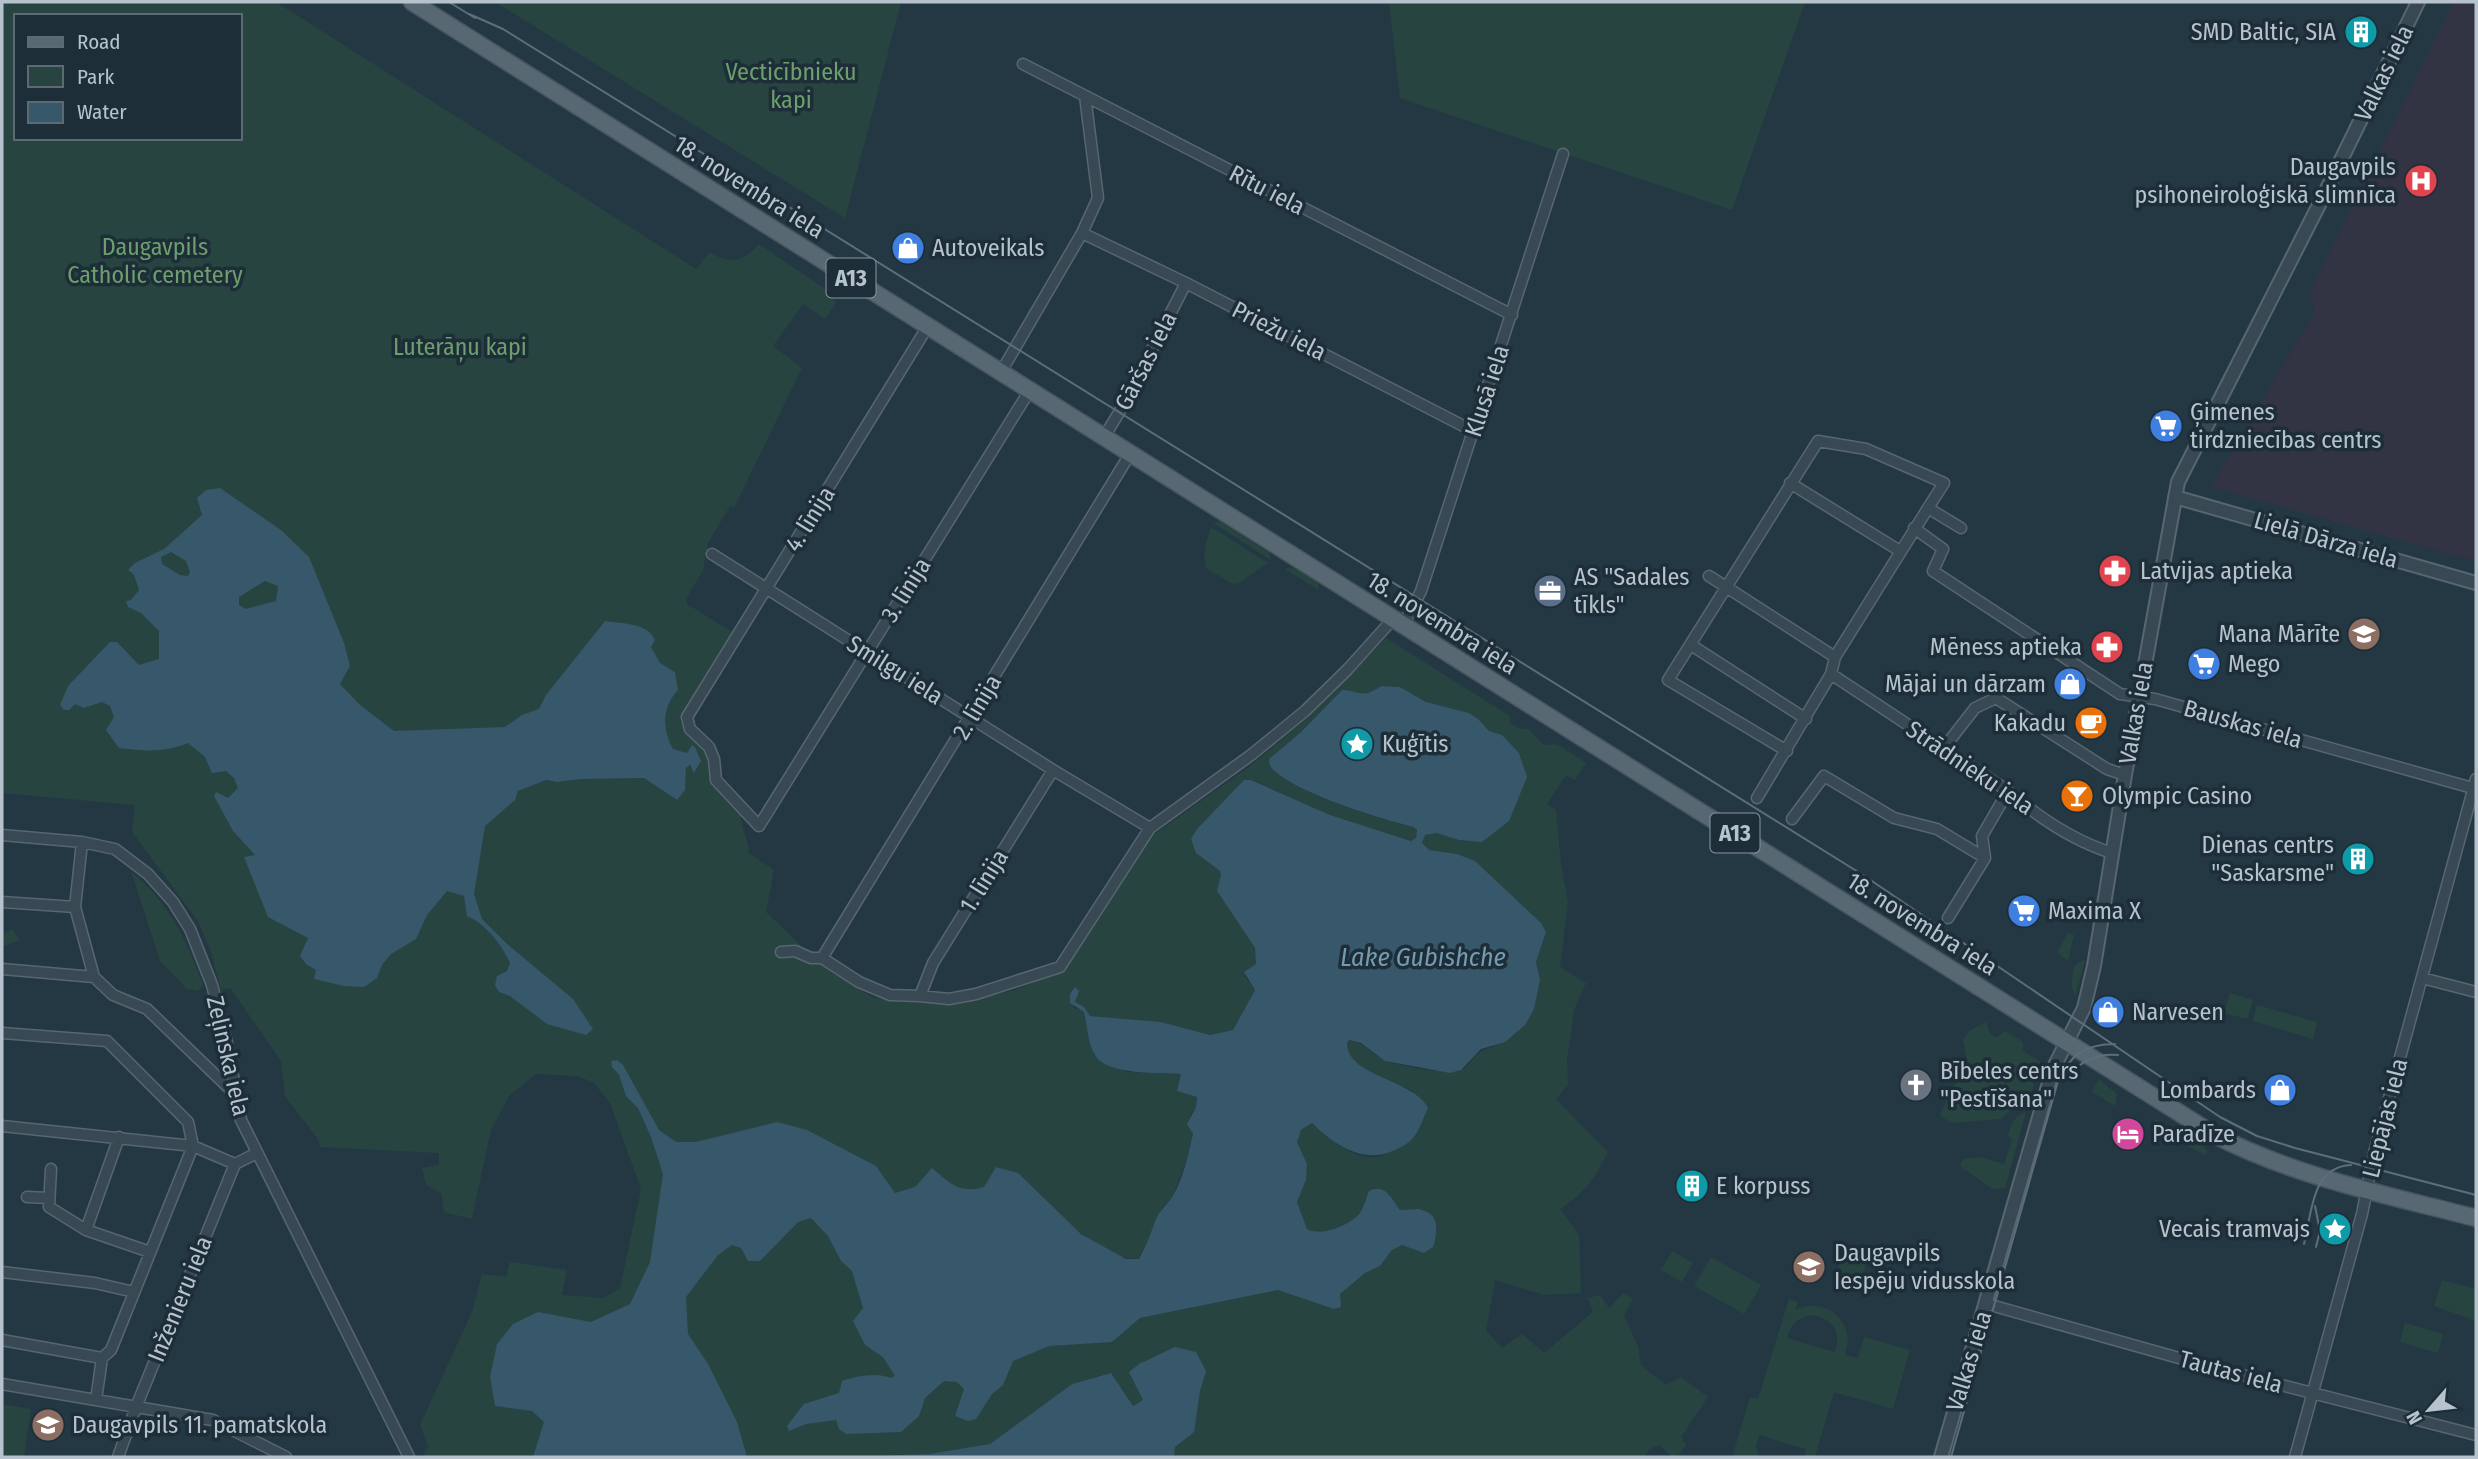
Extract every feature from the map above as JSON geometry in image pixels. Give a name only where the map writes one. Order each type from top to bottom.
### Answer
[{"type":"main road","name":"18. novembra iela","points":[[412,2],[2213,1134],[2248,1152],[2290,1168],[2476,1218]]},
{"type":"street","name":"Valkas iela","points":[[1941,1457],[2053,1069],[2084,1008],[2094,966],[2175,497],[2185,466],[2326,191],[2418,2]]},
{"type":"street","name":"Rītu iela","points":[[1023,64],[1512,315]]},
{"type":"street","points":[[1001,372],[1082,233],[1098,198],[1085,96]]},
{"type":"street","name":"Klusā iela","points":[[1398,622],[1421,591],[1475,432],[1563,154]]},
{"type":"street","name":"Priežu iela","points":[[1082,233],[1186,283],[1475,432]]},
{"type":"street","name":"Gāršas iela","points":[[1104,438],[1186,283]]},
{"type":"street","name":"4. līnija","points":[[759,826],[716,780],[714,759],[709,747],[690,729],[687,717],[928,326]]},
{"type":"street","name":"3. līnija","points":[[759,826],[1030,390]]},
{"type":"street","points":[[1757,798],[1787,751],[1807,719],[1831,674],[1835,657],[1944,483],[1866,449],[1818,442],[1668,680],[1787,751]]},
{"type":"street","name":"2. līnija","points":[[822,958],[1130,454]]},
{"type":"street","points":[[1790,483],[1900,551]]},
{"type":"street","name":"Lielā Dārza iela","points":[[2175,497],[2476,583]]},
{"type":"street","points":[[1928,508],[1961,528]]},
{"type":"street","name":"Bauskas iela","points":[[1914,528],[1943,549],[1933,571],[2119,694],[2140,696],[2475,785]]},
{"type":"street","name":"Smilgu iela","points":[[712,554],[970,718],[1150,828]]},
{"type":"street","points":[[1709,576],[1835,657]]},
{"type":"street","points":[[780,952],[794,951],[811,958],[822,958],[859,982],[890,995],[949,999],[976,994],[1060,967],[1150,828],[1251,755],[1305,711],[1398,622]]},
{"type":"street","points":[[1690,645],[1807,719]]},
{"type":"street","name":"Strādnieku iela","points":[[1831,674],[2008,791],[2028,808],[2087,844],[2112,852]]},
{"type":"street","points":[[1943,749],[1975,708],[1996,698],[2107,769],[2125,775]]},
{"type":"street","name":"1. līnija","points":[[920,996],[933,963],[1053,769]]},
{"type":"street","points":[[1792,819],[1824,776],[1894,818],[1937,829],[1985,858]]},
{"type":"street","name":"Liepājas iela","points":[[2295,1457],[2367,1190],[2374,1153],[2475,785]]},
{"type":"street","points":[[1948,918],[1985,858],[1982,836],[2008,791]]},
{"type":"street","name":"Zeļinska iela","points":[[2,835],[82,842],[115,849],[148,874],[173,902],[190,929],[212,985],[227,1043],[241,1120],[409,1457]]},
{"type":"street","points":[[82,842],[75,907],[94,977],[113,995],[147,1009],[236,1094]]},
{"type":"street","points":[[2,902],[75,907]]},
{"type":"street","points":[[2,969],[94,977]]},
{"type":"street","points":[[2422,978],[2476,992]]},
{"type":"street","points":[[2,1033],[107,1041],[188,1122],[193,1146],[111,1350],[102,1358],[96,1400]]},
{"type":"street","points":[[2,1126],[193,1146],[235,1164],[257,1153]]},
{"type":"street","points":[[86,1230],[119,1137]]},
{"type":"street","name":"Inženieru iela","points":[[118,1457],[235,1164]]},
{"type":"street","points":[[51,1170],[48,1206],[86,1230],[150,1252]]},
{"type":"street","points":[[27,1197],[49,1198]]},
{"type":"street","points":[[2,1272],[95,1283],[134,1292]]},
{"type":"street","name":"Tautas iela","points":[[1987,1304],[2211,1367],[2476,1435]]},
{"type":"street","points":[[2,1340],[102,1358]]},
{"type":"street","points":[[2,1384],[213,1420],[286,1457]]},
{"type":"shaded area","name":"Daugavpils psihoneiroloģiskā slimnīca","points":[[2453,2],[2476,2],[2476,561],[2211,487],[2314,313],[2311,290]]},
{"type":"green space","points":[[2,2],[276,2],[696,269],[710,252],[724,259],[736,260],[748,255],[759,244],[828,291],[836,303],[825,319],[803,304],[773,346],[802,368],[734,508],[730,506],[708,543],[703,570],[686,599],[687,604],[732,632],[680,721],[705,749],[710,759],[711,776],[741,813],[749,853],[774,870],[766,912],[822,966],[873,998],[953,1002],[1016,990],[1061,970],[1089,934],[1152,836],[1254,763],[1311,715],[1386,638],[1510,716],[1510,723],[1518,728],[1529,729],[1543,745],[1557,744],[1586,763],[1575,780],[1566,775],[1547,804],[1556,810],[1568,902],[1560,967],[1586,983],[1574,1010],[1567,1059],[1568,1085],[1556,1099],[1608,1152],[1588,1185],[1560,1209],[1579,1235],[1581,1293],[1544,1295],[1495,1280],[1486,1331],[1502,1348],[1522,1334],[1544,1353],[1593,1312],[1588,1298],[1600,1295],[1609,1308],[1623,1293],[1633,1299],[1624,1315],[1638,1347],[1641,1365],[1666,1385],[1681,1377],[1708,1397],[1681,1437],[1686,1445],[1677,1457],[1672,1457],[1660,1445],[1649,1449],[1645,1457],[1143,1457],[1186,1376],[1133,1406],[1110,1373],[1072,1384],[990,1444],[994,1457],[423,1457],[428,1446],[420,1425],[472,1312],[482,1274],[506,1277],[510,1262],[567,1270],[562,1295],[604,1298],[620,1288],[641,1189],[610,1103],[594,1083],[578,1076],[536,1074],[509,1096],[491,1130],[472,1219],[444,1212],[441,1193],[426,1185],[422,1168],[439,1165],[439,1153],[320,1147],[318,1139],[285,1096],[281,1061],[231,989],[221,990],[211,952],[198,921],[132,832],[135,805],[2,793]],"holes":[[[660,663],[675,672],[667,701],[665,734],[673,749],[687,753],[694,772],[689,765],[683,790],[677,800],[644,778],[557,782],[546,780],[532,785]],[[1381,686],[1400,687],[1426,702],[1469,713],[1489,731],[1502,736],[1519,753],[1459,840],[1436,833],[1424,835],[1421,843],[1428,850],[1457,854],[1546,933],[1536,962],[1540,980],[1493,1047],[1481,1052],[1463,1069],[1444,1071],[1401,1065],[1382,1059],[1355,1042],[1349,1040],[1346,1043],[1348,1052],[1362,1067],[1413,1091],[1385,1155],[1369,1157],[1352,1152],[1330,1139],[1312,1123],[1301,1130],[1297,1142],[1307,1164],[1306,1180],[1297,1202],[1307,1229],[1327,1231],[1349,1222],[1360,1213],[1369,1191],[1375,1188],[1389,1194],[1400,1210],[1428,1213],[1435,1219],[1438,1229],[1424,1253],[1402,1245],[1392,1250],[1380,1266],[1365,1273],[1340,1294],[1278,1290],[1140,1318],[1112,1342],[1050,1322],[1018,1173],[1073,1227],[1089,1239],[1106,1250],[1138,1259],[1153,1233],[1163,1207],[1172,1197],[1185,1165],[1193,1134],[1190,1115],[1196,1107],[1197,1096],[1181,1074],[1127,1072],[1094,1055],[1084,1011],[1074,1008],[1070,994],[1090,1016],[1161,1022],[1210,1035],[1233,1030],[1255,990],[1245,976],[1256,964],[1255,948],[1217,891],[1222,875],[1220,871],[1197,853],[1191,839],[1197,829],[1244,781],[1252,780],[1330,815],[1411,841],[1416,838],[1417,830],[1414,827],[1316,795],[1296,786],[1270,766],[1269,759],[1301,732],[1342,690],[1362,693],[1371,692]]]},
{"type":"green space","name":"Vecticībnieku kapi","points":[[495,2],[901,2],[845,218]]},
{"type":"green space","points":[[1389,2],[1805,2],[1732,210],[1400,98]]},
{"type":"green space","points":[[1221,522],[1269,553],[1271,560],[1213,523]]},
{"type":"green space","points":[[1211,527],[1268,563],[1239,583],[1233,584],[1206,568],[1205,552]]},
{"type":"green space","points":[[1285,569],[1311,577],[1318,583],[1319,590]]},
{"type":"green space","points":[[131,871],[156,897],[175,923],[203,985],[198,991],[187,989],[160,961]]},
{"type":"green space","points":[[13,929],[19,940],[2,947],[2,934]]},
{"type":"green space","points":[[2068,933],[2074,935],[2068,961],[2057,952]]},
{"type":"green space","points":[[2085,961],[2075,996],[2071,985],[2074,966]]},
{"type":"green space","points":[[2230,993],[2253,1000],[2247,1019],[2224,1013]]},
{"type":"green space","points":[[2257,1005],[2317,1022],[2313,1039],[2253,1021]]},
{"type":"green space","points":[[1986,1022],[1995,1038],[2005,1031],[2023,1042],[2023,1051],[2040,1061],[2032,1092],[2000,1119],[1951,1123],[1940,1115],[1953,1086],[1969,1069],[1963,1040],[1969,1031]]},
{"type":"green space","points":[[2099,1079],[2117,1094],[2115,1106],[2092,1092]]},
{"type":"green space","points":[[2026,1112],[2005,1188],[1992,1189],[1960,1166],[1963,1159],[1979,1157],[2004,1164],[2012,1140],[2008,1135],[2011,1127],[2016,1118]]},
{"type":"green space","points":[[2155,1119],[2202,1143],[2207,1151],[2206,1156],[2152,1125]]},
{"type":"green space","points":[[1672,1251],[1693,1263],[1682,1282],[1661,1270]]},
{"type":"green space","points":[[1852,1253],[1861,1257],[1865,1266],[1861,1275],[1852,1279],[1843,1275],[1839,1266],[1843,1257]]},
{"type":"green space","points":[[1711,1257],[1761,1285],[1744,1314],[1694,1286]]},
{"type":"green space","points":[[2442,1280],[2476,1289],[2476,1321],[2434,1306]]},
{"type":"green space","points":[[1789,1299],[1798,1302],[1795,1310],[1821,1307],[1842,1321],[1848,1338],[1845,1355],[1858,1358],[1864,1337],[1910,1350],[1893,1409],[1834,1392],[1815,1457],[1804,1457],[1806,1449],[1759,1435],[1756,1447],[1759,1457],[1732,1457],[1750,1397],[1758,1399]],"holes":[[[1813,1315],[1834,1328],[1837,1339],[1835,1352],[1787,1338],[1790,1329],[1799,1319]]]},
{"type":"green space","points":[[2405,1323],[2443,1334],[2438,1353],[2400,1342]]},
{"type":"green space","points":[[2,1404],[31,1409],[24,1457],[2,1457]]},
{"type":"water","points":[[220,488],[281,530],[309,557],[344,643],[350,666],[340,684],[360,705],[394,731],[505,727],[522,715],[539,709],[546,695],[605,621],[633,625],[651,634],[655,640],[651,647],[660,663],[675,672],[678,690],[669,704],[665,718],[669,741],[673,749],[687,753],[692,745],[701,761],[694,773],[690,765],[686,768],[685,790],[677,800],[644,778],[557,782],[546,780],[518,791],[515,800],[485,826],[474,894],[482,919],[506,943],[573,999],[593,1029],[586,1035],[547,1024],[510,996],[499,992],[495,985],[497,976],[507,971],[510,963],[507,956],[487,930],[467,916],[464,896],[447,891],[427,915],[416,939],[391,954],[382,965],[377,978],[364,987],[344,986],[314,979],[316,970],[300,956],[308,938],[268,917],[244,857],[255,855],[233,831],[214,796],[216,792],[228,798],[238,788],[234,778],[226,771],[212,773],[205,757],[188,743],[154,750],[119,748],[106,730],[114,717],[110,706],[102,702],[84,708],[75,704],[69,710],[64,710],[60,705],[68,686],[110,642],[117,642],[139,665],[159,659],[159,631],[141,613],[128,607],[126,601],[131,600],[139,590],[134,575],[128,570],[135,563],[164,549],[202,515],[197,498],[206,490]],"holes":[[[171,552],[186,561],[190,572],[188,576],[180,575],[162,564],[161,557]],[[265,581],[278,586],[276,601],[246,609],[239,605],[239,597]]]},
{"type":"water","name":"Lake Gubishche","points":[[1381,686],[1400,687],[1426,702],[1469,713],[1489,731],[1502,735],[1519,753],[1527,777],[1509,821],[1482,842],[1459,840],[1436,833],[1425,835],[1422,843],[1429,850],[1457,854],[1475,861],[1541,923],[1546,932],[1536,962],[1540,980],[1534,1009],[1525,1025],[1505,1042],[1481,1049],[1461,1070],[1450,1073],[1385,1061],[1361,1043],[1349,1040],[1347,1043],[1350,1054],[1358,1063],[1409,1090],[1428,1108],[1410,1142],[1383,1154],[1361,1154],[1330,1139],[1312,1123],[1301,1130],[1297,1142],[1307,1164],[1306,1180],[1297,1202],[1307,1229],[1327,1231],[1349,1222],[1360,1213],[1369,1191],[1379,1189],[1388,1193],[1400,1210],[1418,1209],[1431,1214],[1437,1229],[1433,1247],[1424,1253],[1402,1245],[1392,1250],[1380,1266],[1365,1273],[1340,1294],[1341,1307],[1334,1309],[1278,1290],[1140,1318],[1112,1342],[1049,1346],[1013,1361],[1003,1385],[992,1394],[976,1419],[968,1421],[955,1416],[964,1389],[957,1382],[944,1381],[925,1398],[919,1416],[901,1432],[846,1434],[839,1429],[836,1420],[806,1424],[789,1431],[787,1426],[804,1404],[839,1393],[842,1381],[866,1375],[891,1378],[895,1376],[883,1357],[865,1345],[853,1321],[863,1308],[852,1271],[841,1261],[828,1236],[811,1218],[798,1222],[760,1261],[748,1261],[741,1248],[732,1245],[718,1255],[686,1297],[688,1334],[708,1364],[737,1422],[747,1457],[533,1457],[544,1422],[532,1411],[495,1406],[490,1377],[497,1344],[513,1324],[538,1312],[591,1322],[630,1304],[650,1262],[663,1174],[638,1108],[626,1096],[611,1061],[617,1060],[623,1065],[659,1130],[676,1142],[696,1142],[777,1122],[807,1130],[876,1166],[895,1193],[915,1187],[932,1168],[956,1186],[968,1189],[984,1187],[996,1167],[1018,1173],[1081,1234],[1126,1259],[1139,1259],[1158,1216],[1172,1197],[1183,1174],[1193,1134],[1187,1124],[1196,1107],[1197,1097],[1177,1091],[1181,1074],[1122,1070],[1101,1062],[1091,1045],[1084,1012],[1070,1003],[1070,994],[1075,987],[1079,991],[1075,1002],[1084,1007],[1090,1016],[1161,1022],[1210,1035],[1233,1030],[1255,990],[1244,972],[1256,964],[1255,948],[1217,891],[1220,871],[1196,853],[1191,839],[1197,829],[1244,780],[1251,780],[1330,815],[1411,841],[1416,838],[1417,830],[1414,827],[1316,795],[1281,776],[1270,766],[1269,759],[1301,732],[1342,690],[1365,693]]},
{"type":"water","points":[[1175,1347],[1196,1352],[1206,1371],[1194,1432],[1175,1447],[1174,1457],[845,1457],[930,1454],[990,1444],[1072,1384],[1111,1373],[1133,1406],[1143,1400],[1129,1372],[1139,1364]]},
{"type":"tram line","points":[[449,2],[475,18]]},
{"type":"tram line","points":[[469,14],[503,29],[1863,875],[2220,1117],[2257,1136],[2295,1148],[2476,1195]]},
{"type":"tram line","points":[[1951,1457],[2058,1081],[2068,1064],[2080,1052],[2096,1046],[2115,1044]]},
{"type":"tram line","points":[[2068,1079],[2077,1067],[2089,1060],[2103,1055],[2118,1055]]},
{"type":"tram line","points":[[2304,1244],[2312,1206],[2321,1183],[2328,1174],[2351,1165]]},
{"type":"tram line","points":[[2315,1206],[2320,1231],[2316,1247]]},
{"type":"place","name":"SMD Baltic, SIA","points":[[2361,32]]},
{"type":"place","name":"Daugavpils psihoneiroloģiskā slimnīca","points":[[2421,181]]},
{"type":"place","name":"Autoveikals","points":[[908,248]]},
{"type":"place","name":"Ģimenes tirdzniecības centrs","points":[[2166,426]]},
{"type":"place","name":"Latvijas aptieka","points":[[2115,571]]},
{"type":"place","name":"AS \"Sadales tīkls\"","points":[[1550,591]]},
{"type":"place","name":"Mana Mārīte","points":[[2364,634]]},
{"type":"place","name":"Mēness aptieka","points":[[2107,647]]},
{"type":"place","name":"Mego","points":[[2204,664]]},
{"type":"place","name":"Mājai un dārzam","points":[[2070,684]]},
{"type":"place","name":"Kakadu","points":[[2091,723]]},
{"type":"place","name":"Kuģītis","points":[[1357,744]]},
{"type":"place","name":"Olympic Casino","points":[[2077,796]]},
{"type":"place","name":"Dienas centrs \"Saskarsme\"","points":[[2358,859]]},
{"type":"place","name":"Maxima X","points":[[2024,911]]},
{"type":"place","name":"Narvesen","points":[[2108,1012]]},
{"type":"place","name":"Bībeles centrs \"Pestīšana\"","points":[[1916,1085]]},
{"type":"place","name":"Lombards","points":[[2280,1090]]},
{"type":"place","name":"Paradīze","points":[[2128,1134]]},
{"type":"place","name":"E korpuss","points":[[1692,1186]]},
{"type":"place","name":"Vecais tramvajs","points":[[2335,1229]]},
{"type":"place","name":"Daugavpils Iespēju vidusskola","points":[[1809,1267]]},
{"type":"place","name":"Daugavpils 11. pamatskola","points":[[48,1425]]},
{"type":"park label","name":"Daugavpils Catholic cemetery","points":[[155,261]]},
{"type":"park label","name":"Luterāņu kapi","points":[[460,347]]}]
